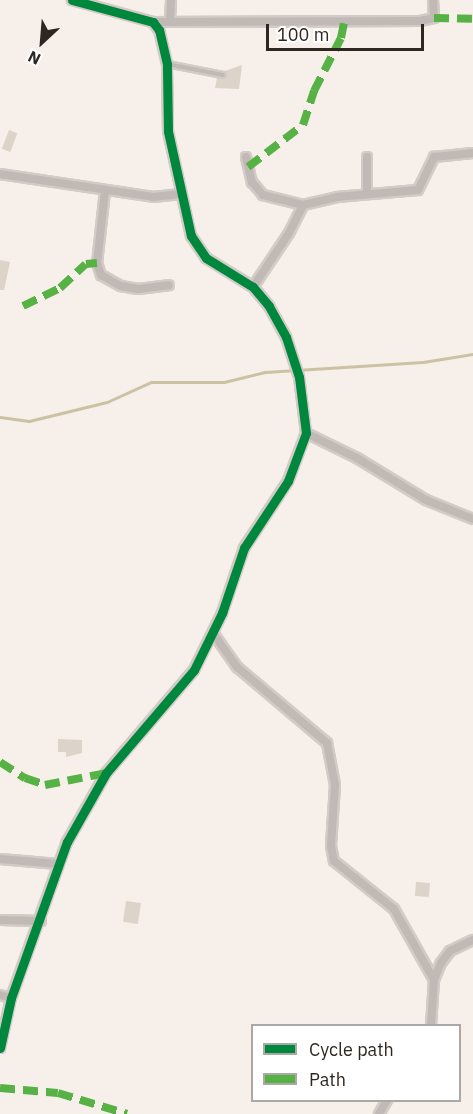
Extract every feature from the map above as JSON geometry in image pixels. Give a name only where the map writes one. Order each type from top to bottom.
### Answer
[{"type":"street","points":[[72,0],[153,22],[170,20],[420,21],[434,18],[433,0]]},
{"type":"street","points":[[170,20],[171,0]]},
{"type":"street","points":[[0,1048],[11,998],[41,921],[58,864],[106,773],[181,688],[213,633],[244,548],[288,481],[306,433],[299,377],[286,337],[253,286],[206,258],[191,236],[168,131],[166,64],[159,30],[153,22]]},
{"type":"street","points":[[246,157],[252,182],[263,195],[303,205],[367,194],[418,190],[434,157],[473,153]]},
{"type":"street","points":[[367,157],[367,194]]},
{"type":"street","points":[[0,174],[153,197],[181,194]]},
{"type":"street","points":[[105,191],[97,263],[101,275],[121,286],[138,289],[169,285]]},
{"type":"street","points":[[253,286],[289,233],[303,205]]},
{"type":"street","points":[[306,433],[357,458],[426,500],[473,519]]},
{"type":"street","points":[[213,633],[237,667],[327,743],[335,785],[331,846],[334,861],[394,909],[434,980]]},
{"type":"street","points":[[0,859],[58,864]]},
{"type":"street","points":[[0,920],[41,921]]},
{"type":"street","points":[[431,1024],[434,980],[450,951],[473,940]]},
{"type":"street","points":[[0,994],[11,998]]},
{"type":"lane","points":[[166,64],[223,75]]},
{"type":"building","points":[[242,65],[239,89],[215,88],[217,78],[226,77],[225,71]]},
{"type":"building","points":[[9,130],[17,133],[10,152],[2,149]]},
{"type":"building","points":[[0,260],[10,262],[4,290],[0,290]]},
{"type":"building","points":[[58,739],[82,740],[82,753],[66,757],[66,752],[58,752]]},
{"type":"building","points":[[416,882],[430,883],[429,897],[415,896]]},
{"type":"building","points":[[126,901],[141,903],[138,924],[123,922]]},
{"type":"waterway","points":[[0,417],[29,421],[107,402],[151,382],[224,382],[265,372],[423,362],[473,354]]},
{"type":"marked path","points":[[434,18],[473,19]]},
{"type":"marked path","points":[[248,167],[303,125],[314,91],[341,38],[344,23]]},
{"type":"marked path","points":[[23,306],[60,288],[86,264],[97,263]]},
{"type":"marked path","points":[[0,762],[25,778],[45,785],[106,773]]},
{"type":"marked path","points":[[0,1088],[58,1093],[127,1114]]},
{"type":"cycle path","points":[[0,1048],[11,998],[67,842],[106,773],[194,670],[222,613],[244,548],[288,481],[306,433],[299,377],[286,337],[269,306],[253,287],[206,258],[191,236],[168,131],[167,64],[159,30],[153,22],[72,0]]}]
